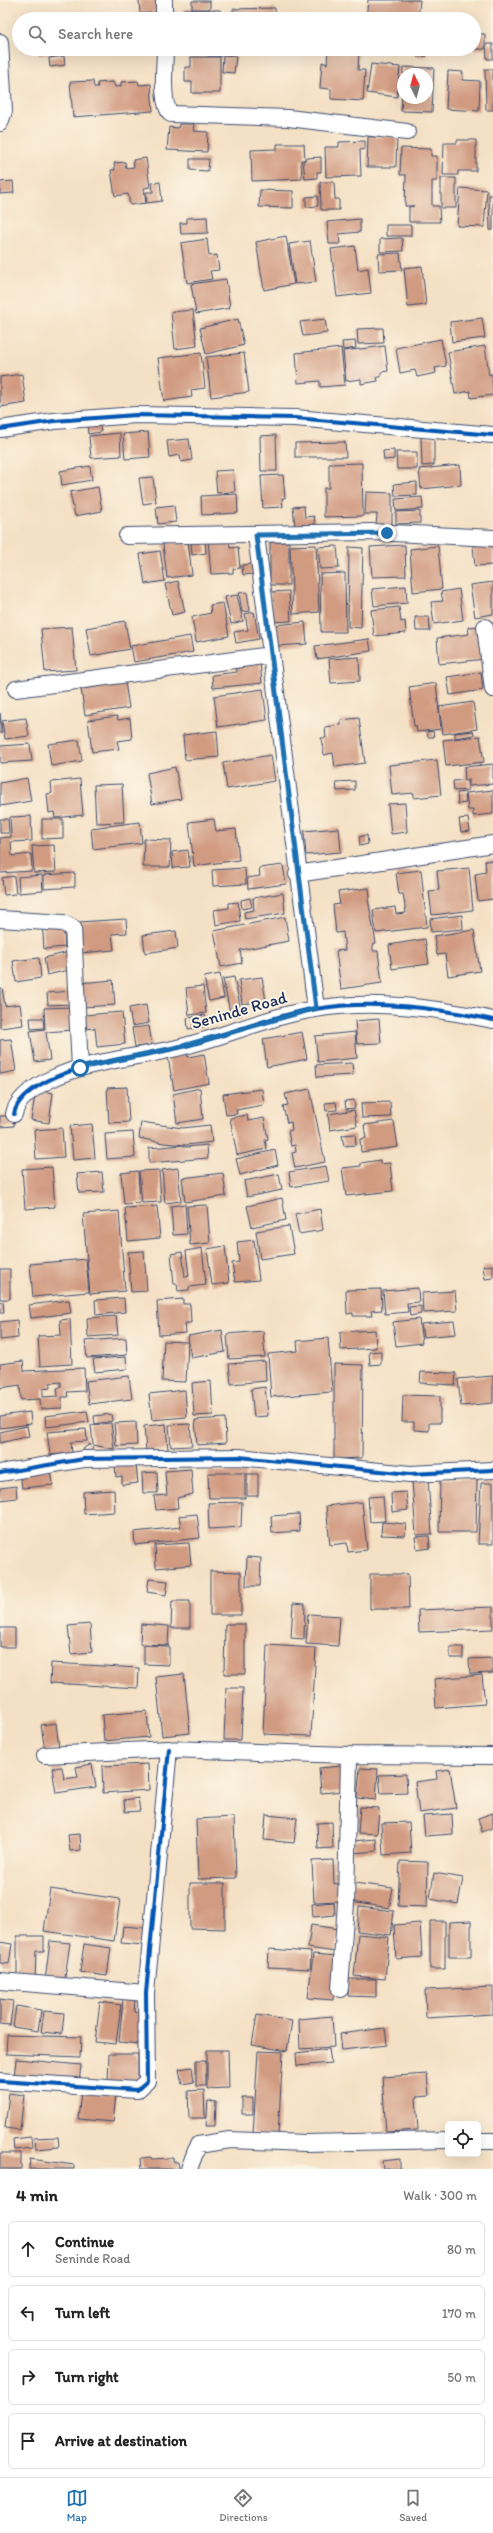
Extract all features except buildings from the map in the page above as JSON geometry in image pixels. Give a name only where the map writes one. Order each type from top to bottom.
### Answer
[{"type":"street","points":[[164,0],[164,12]]},
{"type":"street","points":[[0,42],[4,111],[0,123]]},
{"type":"street","points":[[164,56],[166,110],[170,114],[288,118],[407,132]]},
{"type":"street","points":[[0,429],[54,421],[136,415],[295,418],[493,435]]},
{"type":"street","points":[[127,536],[373,532],[493,538]]},
{"type":"street","points":[[256,535],[297,874],[316,1008]]},
{"type":"street","points":[[485,627],[493,689]]},
{"type":"street","points":[[16,689],[271,656]]},
{"type":"street","points":[[297,874],[493,844]]},
{"type":"street","points":[[0,919],[63,923],[69,924],[73,928],[80,1068]]},
{"type":"street","name":"Seninde Road","points":[[14,1114],[19,1101],[36,1088],[50,1080],[80,1068],[183,1046],[316,1008],[372,1005],[456,1012],[493,1020]]},
{"type":"street","points":[[0,1473],[84,1459],[239,1457],[410,1474],[493,1470]]},
{"type":"street","points":[[0,2081],[137,2090],[147,2081],[146,1993],[169,1749]]},
{"type":"street","points":[[45,1755],[169,1749],[350,1755],[493,1756]]},
{"type":"street","points":[[340,1989],[346,1903],[350,1755]]},
{"type":"street","points":[[0,1981],[146,1993]]},
{"type":"street","points":[[189,2169],[198,2145],[230,2140],[305,2143],[445,2140]]},
{"type":"street","points":[[481,2141],[493,2141]]},
{"type":"cycle path","points":[[0,429],[54,421],[136,415],[295,418],[493,435]]},
{"type":"cycle path","points":[[14,1114],[19,1103],[27,1094],[49,1080],[65,1073],[114,1060],[181,1047],[298,1012],[337,1006],[382,1005],[405,1006],[493,1020]]},
{"type":"cycle path","points":[[0,1473],[84,1459],[239,1457],[410,1474],[493,1470]]},
{"type":"cycle path","points":[[0,2081],[137,2090],[147,2081],[146,1993],[169,1749]]},
{"type":"route","points":[[80,1068],[170,1050],[316,1008],[297,874],[256,535],[373,532],[387,533]]}]
